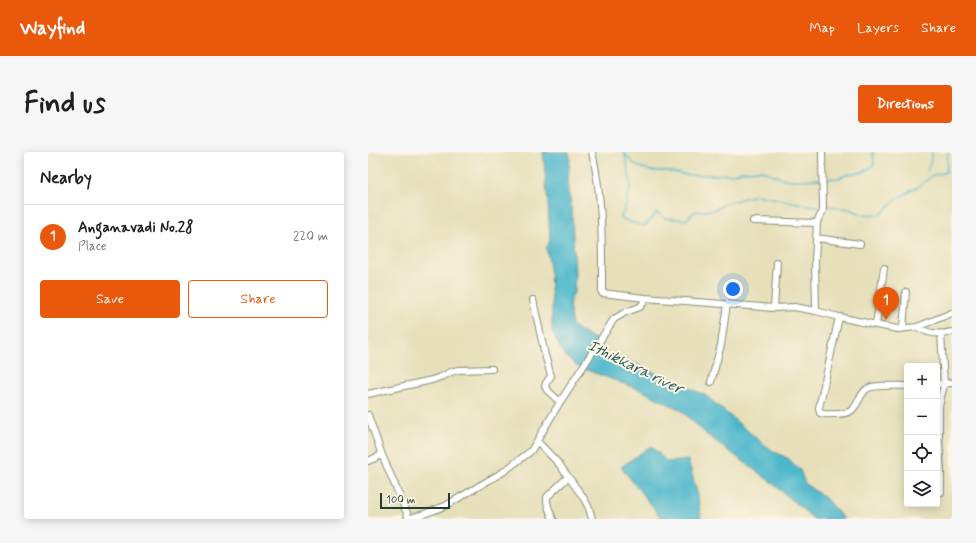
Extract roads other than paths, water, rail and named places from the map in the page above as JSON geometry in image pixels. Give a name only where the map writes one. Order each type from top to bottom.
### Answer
[{"type":"street","points":[[592,152],[596,168],[601,211],[602,293],[645,298],[774,308],[794,307],[898,329],[918,327],[952,313]]},
{"type":"street","points":[[816,311],[815,261],[817,223],[823,212],[822,152]]},
{"type":"street","points":[[753,220],[817,223]]},
{"type":"street","points":[[816,238],[860,244]]},
{"type":"street","points":[[774,308],[777,262]]},
{"type":"street","points":[[876,325],[884,268]]},
{"type":"street","points":[[903,328],[906,292]]},
{"type":"street","points":[[368,415],[382,455],[408,518],[428,513],[445,506],[503,472],[531,452],[560,402],[614,319],[626,312],[640,307],[645,298]]},
{"type":"street","points":[[534,300],[545,355],[551,375],[545,386],[547,390],[560,402]]},
{"type":"street","points":[[711,382],[721,345],[727,304]]},
{"type":"street","points":[[839,317],[819,408],[820,413],[844,414],[850,412],[854,409],[867,388],[873,386],[904,386]]},
{"type":"street","points":[[918,327],[926,332],[941,334],[952,332]]},
{"type":"street","points":[[941,334],[940,384],[952,383]]},
{"type":"street","points":[[368,394],[432,380],[458,370],[492,369]]},
{"type":"street","points":[[939,399],[941,492]]},
{"type":"street","points":[[537,441],[559,464],[583,497],[589,508],[592,519]]},
{"type":"street","points":[[368,461],[382,455]]},
{"type":"street","points":[[553,519],[547,504],[547,498],[568,477]]},
{"type":"water","name":"Ithikkara river","points":[[543,152],[569,152],[570,158],[568,180],[572,216],[575,274],[574,292],[569,305],[572,325],[583,333],[598,340],[605,353],[617,361],[629,361],[705,395],[773,451],[789,459],[800,470],[805,484],[824,497],[844,519],[814,519],[771,482],[706,434],[681,410],[641,390],[576,366],[562,352],[552,331],[549,260],[546,248],[550,241]]},
{"type":"water","points":[[651,446],[667,462],[688,460],[698,496],[701,519],[662,519],[621,467]]},
{"type":"waterway","points":[[623,152],[639,167],[652,171],[666,171],[687,175],[711,175],[761,170],[784,179],[820,179]]},
{"type":"waterway","points":[[824,179],[839,178],[849,174],[863,172],[874,164],[873,152]]},
{"type":"waterway","points":[[927,171],[932,152]]},
{"type":"waterway","points":[[827,206],[849,209],[862,214],[880,215],[895,200],[919,186],[933,175],[946,172],[948,152]]},
{"type":"waterway","points":[[625,155],[631,185],[624,211],[620,218],[645,226],[657,212],[664,218],[686,220],[694,212],[714,210],[727,203],[755,195],[819,206]]},
{"type":"place","name":"Anganavadi No.28","points":[[886,320]]}]
